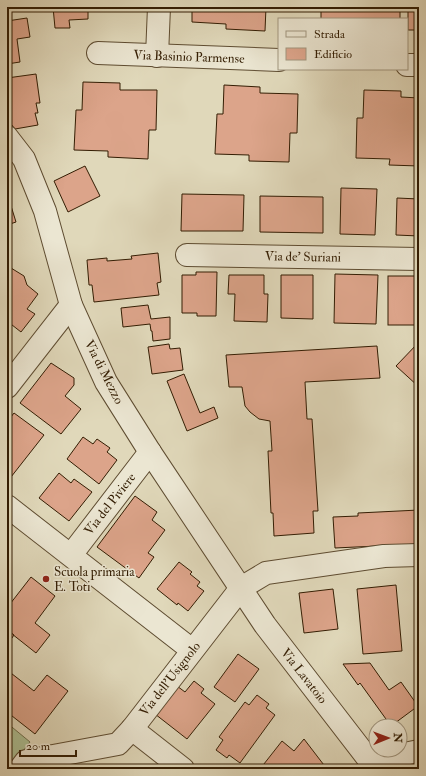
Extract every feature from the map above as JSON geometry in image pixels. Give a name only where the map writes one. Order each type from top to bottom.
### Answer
[{"type":"street","points":[[158,56],[159,7]]},
{"type":"street","name":"Via Basinio Parmense","points":[[98,53],[278,60]]},
{"type":"street","points":[[408,64],[419,65]]},
{"type":"street","name":"Via di Mezzo","points":[[7,137],[24,159],[45,211],[71,305],[106,382],[150,452],[241,588]]},
{"type":"street","name":"Via de' Suriani","points":[[187,254],[419,259]]},
{"type":"street","points":[[7,387],[71,305]]},
{"type":"street","name":"Via del Piviere","points":[[71,555],[150,452]]},
{"type":"street","points":[[7,506],[192,650]]},
{"type":"street","points":[[241,588],[266,573],[384,556],[419,555]]},
{"type":"street","name":"Via dell'Usignolo","points":[[20,769],[26,761],[118,744],[132,729],[241,588]]},
{"type":"street","name":"Via Lavatoio","points":[[241,588],[265,625],[373,765],[419,750]]},
{"type":"street","points":[[132,729],[183,769]]},
{"type":"green space","points":[[7,723],[30,742],[9,769],[7,769]]},
{"type":"building","points":[[53,7],[88,7],[88,19],[69,20],[70,28],[55,28]]},
{"type":"building","points":[[192,7],[266,7],[265,31],[226,29],[226,24],[192,22]]},
{"type":"building","points":[[321,7],[400,7],[400,18],[321,18]]},
{"type":"building","points":[[408,7],[419,7],[419,30],[408,30]]},
{"type":"building","points":[[27,18],[30,37],[17,39],[20,62],[7,64],[7,21]]},
{"type":"building","points":[[36,74],[40,103],[36,103],[38,113],[35,113],[38,125],[15,129],[7,119],[7,78]]},
{"type":"building","points":[[83,82],[120,83],[120,90],[157,90],[156,130],[149,130],[148,159],[108,157],[108,151],[74,150],[76,110],[82,110]]},
{"type":"building","points":[[224,85],[260,87],[260,93],[298,94],[297,133],[290,133],[289,162],[249,161],[249,155],[215,154],[217,114],[223,114]]},
{"type":"building","points":[[364,90],[401,91],[401,97],[419,98],[419,166],[389,165],[390,159],[356,158],[357,118],[363,118]]},
{"type":"building","points":[[85,166],[100,196],[68,212],[54,181]]},
{"type":"building","points":[[341,188],[377,189],[375,235],[340,234]]},
{"type":"building","points":[[7,193],[16,222],[7,225]]},
{"type":"building","points":[[182,194],[244,195],[243,231],[181,231]]},
{"type":"building","points":[[260,196],[323,197],[323,233],[260,232]]},
{"type":"building","points":[[397,198],[419,199],[419,236],[396,235]]},
{"type":"building","points":[[158,253],[161,282],[157,283],[159,295],[94,302],[92,285],[89,285],[87,260],[107,258],[107,261],[132,259],[131,256]]},
{"type":"building","points":[[11,268],[24,276],[27,285],[38,294],[27,309],[35,314],[21,332],[7,321],[7,274]]},
{"type":"building","points":[[196,272],[217,272],[216,316],[197,316],[197,313],[182,313],[182,275],[196,275]]},
{"type":"building","points":[[335,274],[378,275],[376,324],[334,323]]},
{"type":"building","points":[[229,275],[264,275],[264,294],[268,294],[267,322],[234,321],[235,294],[228,294]]},
{"type":"building","points":[[281,275],[313,275],[313,319],[281,318]]},
{"type":"building","points":[[388,276],[419,276],[419,325],[388,325]]},
{"type":"building","points":[[148,305],[151,319],[170,317],[170,339],[153,341],[150,324],[123,327],[121,308]]},
{"type":"building","points":[[419,342],[419,387],[396,366]]},
{"type":"building","points":[[169,344],[170,349],[180,348],[183,370],[152,374],[148,347]]},
{"type":"building","points":[[377,346],[380,378],[305,382],[307,419],[312,419],[318,511],[313,511],[314,533],[274,536],[273,513],[271,513],[268,451],[272,451],[270,421],[259,419],[245,406],[242,387],[229,387],[226,355]]},
{"type":"building","points":[[51,363],[74,378],[74,385],[65,396],[81,409],[61,434],[20,403]]},
{"type":"building","points":[[184,374],[200,413],[214,407],[218,418],[187,431],[167,381]]},
{"type":"building","points":[[14,413],[44,435],[11,477],[7,474],[7,422]]},
{"type":"building","points":[[83,437],[93,444],[97,439],[110,448],[107,452],[117,460],[99,484],[67,459]]},
{"type":"building","points":[[59,473],[71,483],[74,479],[92,492],[69,521],[39,498]]},
{"type":"building","points":[[135,496],[157,512],[152,520],[165,530],[148,553],[154,557],[139,578],[97,547]]},
{"type":"building","points":[[419,510],[419,544],[335,548],[333,517],[358,516],[358,513]]},
{"type":"building","points":[[179,562],[192,572],[190,574],[200,582],[197,586],[204,591],[188,611],[178,603],[177,605],[157,589]]},
{"type":"building","points":[[31,577],[55,596],[35,623],[50,635],[36,653],[7,630],[7,602],[10,604]]},
{"type":"building","points":[[396,585],[402,651],[363,654],[357,589]]},
{"type":"building","points":[[333,589],[338,629],[304,633],[299,593]]},
{"type":"building","points":[[7,630],[14,635],[7,645]]},
{"type":"building","points":[[238,654],[259,669],[235,702],[214,687]]},
{"type":"building","points":[[370,663],[389,690],[401,682],[418,706],[402,718],[385,718],[360,683],[358,685],[343,664]]},
{"type":"building","points":[[7,670],[34,691],[47,675],[68,691],[35,734],[7,712]]},
{"type":"building","points":[[194,681],[204,689],[201,693],[215,704],[187,739],[155,714],[177,686],[185,692]]},
{"type":"building","points":[[257,695],[269,704],[266,708],[275,715],[240,763],[229,755],[227,758],[216,750],[223,740],[219,737],[245,702],[249,705]]},
{"type":"building","points":[[304,739],[327,769],[260,769],[282,741],[294,751]]},
{"type":"place","name":"Scuola primaria E. Toti","points":[[46,579]]}]
